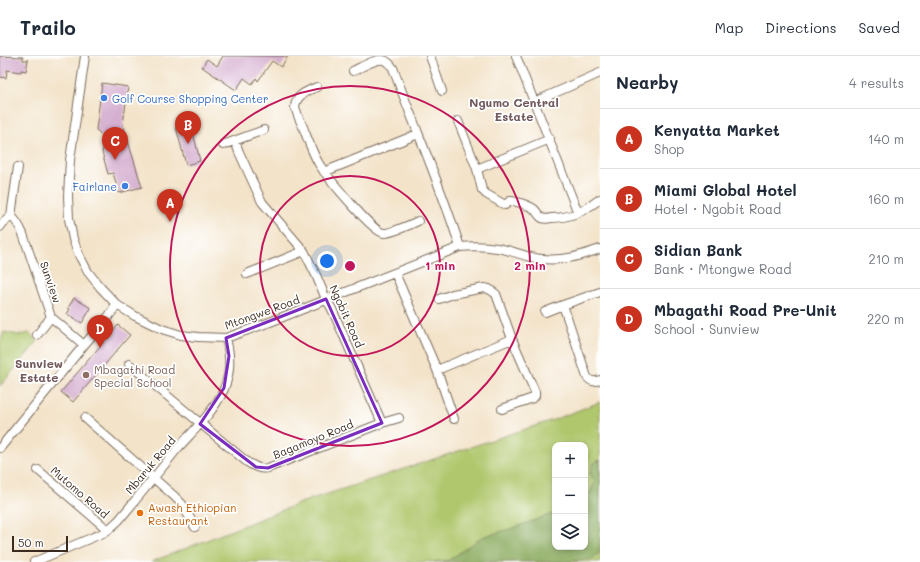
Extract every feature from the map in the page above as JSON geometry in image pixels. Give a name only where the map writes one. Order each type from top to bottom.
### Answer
[{"type":"street","name":"Mtongwe Road","points":[[85,56],[70,160],[68,196],[69,219],[73,239],[88,272],[100,287],[117,305],[150,324],[181,335],[226,338],[395,273],[460,246],[497,248],[541,259],[557,260],[569,259],[600,249]]},
{"type":"street","points":[[430,56],[442,91]]},
{"type":"street","points":[[516,56],[550,139],[578,214]]},
{"type":"street","points":[[353,71],[378,60],[384,60],[393,68],[439,185],[460,246]]},
{"type":"street","points":[[534,102],[600,73]]},
{"type":"street","points":[[317,87],[302,94],[296,100],[295,107],[311,148],[324,172],[371,226],[378,231],[383,233],[390,232],[418,221]]},
{"type":"street","points":[[458,122],[476,169],[482,190],[505,205],[512,201],[532,207],[540,217],[545,219],[578,214],[600,199]]},
{"type":"street","points":[[223,145],[264,130]]},
{"type":"street","points":[[324,172],[418,134]]},
{"type":"street","points":[[476,169],[550,139]]},
{"type":"street","name":"Ngobit Road","points":[[235,141],[262,202],[304,251],[332,309],[382,423]]},
{"type":"street","points":[[0,227],[11,216],[18,167]]},
{"type":"street","name":"Sunview","points":[[11,216],[16,220],[23,234],[51,317],[84,345]]},
{"type":"street","points":[[247,274],[304,251]]},
{"type":"street","points":[[395,273],[436,370],[454,419]]},
{"type":"street","points":[[439,299],[453,294],[484,288],[489,289],[496,294],[512,339],[536,392],[533,398],[502,409]]},
{"type":"street","points":[[545,312],[600,292]]},
{"type":"street","points":[[0,448],[117,305]]},
{"type":"street","points":[[563,306],[587,377],[592,382],[600,380]]},
{"type":"street","points":[[37,335],[51,317]]},
{"type":"street","name":"Mbaruk Road","points":[[34,562],[86,541],[108,530],[119,520],[213,407],[224,388],[228,374],[229,356],[226,338]]},
{"type":"street","points":[[436,370],[512,339]]},
{"type":"street","name":"Bagamoyo Road","points":[[129,364],[247,462],[264,469],[382,423],[399,418]]},
{"type":"street","points":[[85,418],[182,504],[195,527]]},
{"type":"street","name":"Mutomo Road","points":[[38,470],[108,530]]},
{"type":"highlighted area","points":[[326,299],[382,423],[268,468],[256,467],[200,424],[224,388],[229,356],[226,338]]},
{"type":"green space","points":[[4,332],[19,335],[29,333],[38,341],[0,386],[0,343]]},
{"type":"green space","points":[[600,402],[600,562],[151,562],[303,502],[553,420]]},
{"type":"green space","points":[[600,460],[600,552],[592,559],[565,562],[434,562],[449,560],[482,537],[552,514],[552,550],[588,550],[588,495],[595,482],[590,473],[593,464]]},
{"type":"building","points":[[0,56],[23,57],[23,60],[28,60],[26,71],[21,70],[21,72],[7,70],[6,78],[0,77]]},
{"type":"building","points":[[223,56],[288,56],[281,67],[272,61],[258,81],[256,78],[252,84],[244,78],[236,90],[202,67],[207,59],[217,66]]},
{"type":"building","points":[[102,83],[128,87],[123,125],[142,187],[119,193],[113,173],[108,174],[102,152],[105,142],[96,130]]},
{"type":"building","points":[[183,126],[192,128],[200,161],[186,165],[176,127]]},
{"type":"building","points":[[74,298],[91,308],[82,323],[67,314],[70,309],[68,308]]},
{"type":"building","points":[[118,325],[130,335],[73,402],[61,392]]},
{"type":"place","name":"Golf Course Shopping Center","points":[[104,98]]},
{"type":"place","name":"Miami Global Hotel","points":[[188,144]]},
{"type":"place","name":"Sidian Bank","points":[[115,160]]},
{"type":"place","name":"Fairlane","points":[[125,186]]},
{"type":"place","name":"Kenyatta Market","points":[[170,222]]},
{"type":"place","name":"Mbagathi Road Pre-Unit","points":[[100,348]]},
{"type":"place","name":"Mbagathi Road Special School","points":[[86,375]]},
{"type":"place","name":"Awash Ethiopian Restaurant","points":[[140,513]]},
{"type":"district","name":"Ngumo Central Estate","points":[[514,109]]},
{"type":"district","name":"Sunview Estate","points":[[39,370]]}]
